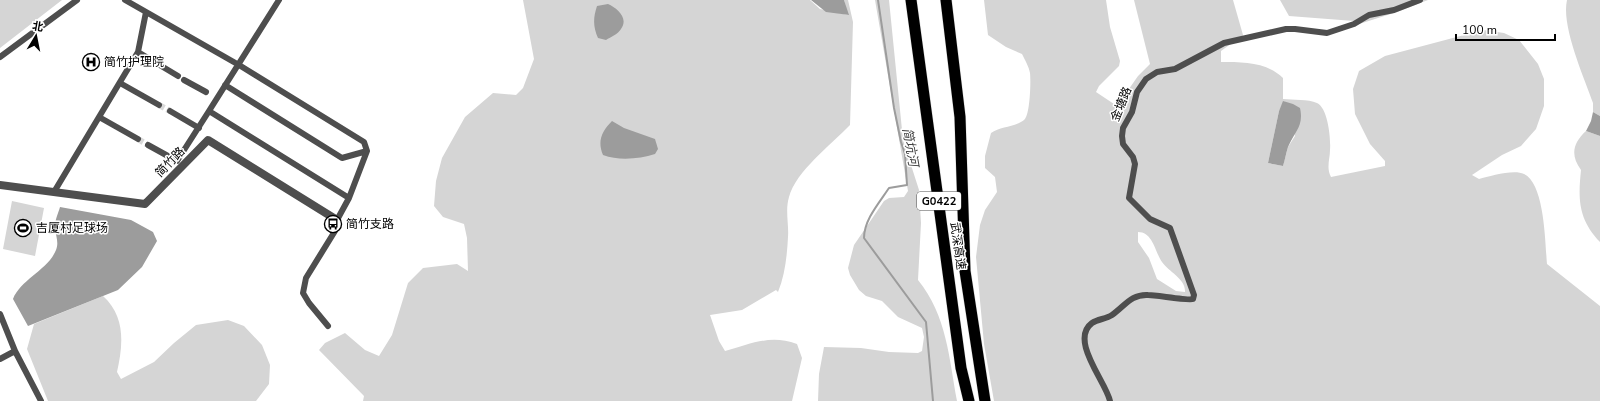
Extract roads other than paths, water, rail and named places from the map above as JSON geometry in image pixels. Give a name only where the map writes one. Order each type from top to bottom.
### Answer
[{"type":"highway","name":"武深高速","points":[[911,0],[961,368],[969,401]]},
{"type":"highway","name":"武深高速","points":[[946,0],[960,117],[965,271],[985,401]]},
{"type":"street","points":[[0,57],[77,0]]},
{"type":"street","points":[[125,0],[239,66],[364,142],[367,151],[349,198],[337,220],[335,231],[306,278],[304,293],[309,304],[328,326]]},
{"type":"street","points":[[148,145],[177,161],[209,112],[211,95],[225,85],[239,66],[279,0]]},
{"type":"street","name":"金塘路","points":[[1110,401],[1086,348],[1085,335],[1089,326],[1113,314],[1130,299],[1138,295],[1170,296],[1191,300],[1194,295],[1170,228],[1150,219],[1129,198],[1135,164],[1133,157],[1123,144],[1122,136],[1123,128],[1131,116],[1137,92],[1142,84],[1157,72],[1175,69],[1229,41],[1286,29],[1327,33],[1354,24],[1369,15],[1394,10],[1420,0]]},
{"type":"street","points":[[54,192],[138,52],[146,12]]},
{"type":"street","points":[[138,52],[178,76]]},
{"type":"street","points":[[184,80],[211,95]]},
{"type":"street","points":[[120,83],[159,105]]},
{"type":"street","points":[[225,85],[342,158],[367,151]]},
{"type":"street","points":[[170,111],[199,128]]},
{"type":"street","points":[[209,112],[349,198]]},
{"type":"street","points":[[99,117],[138,139]]},
{"type":"street","name":"简竹路","points":[[0,185],[145,204],[208,140],[337,220]]},
{"type":"street","points":[[0,314],[15,351],[41,401]]},
{"type":"street","points":[[0,359],[15,351]]},
{"type":"waterway","name":"简坑河","points":[[878,0],[894,108],[905,154],[907,185],[889,188],[869,218],[866,225],[864,238],[926,322],[933,401]]},
{"type":"tunnel","points":[[159,105],[170,111]]},
{"type":"tunnel","points":[[138,139],[148,145]]},
{"type":"place","name":"简竹护理院","points":[[91,62]]},
{"type":"place","name":"简竹支路","points":[[333,224]]},
{"type":"place","name":"吉厦村足球场","points":[[23,228]]}]
